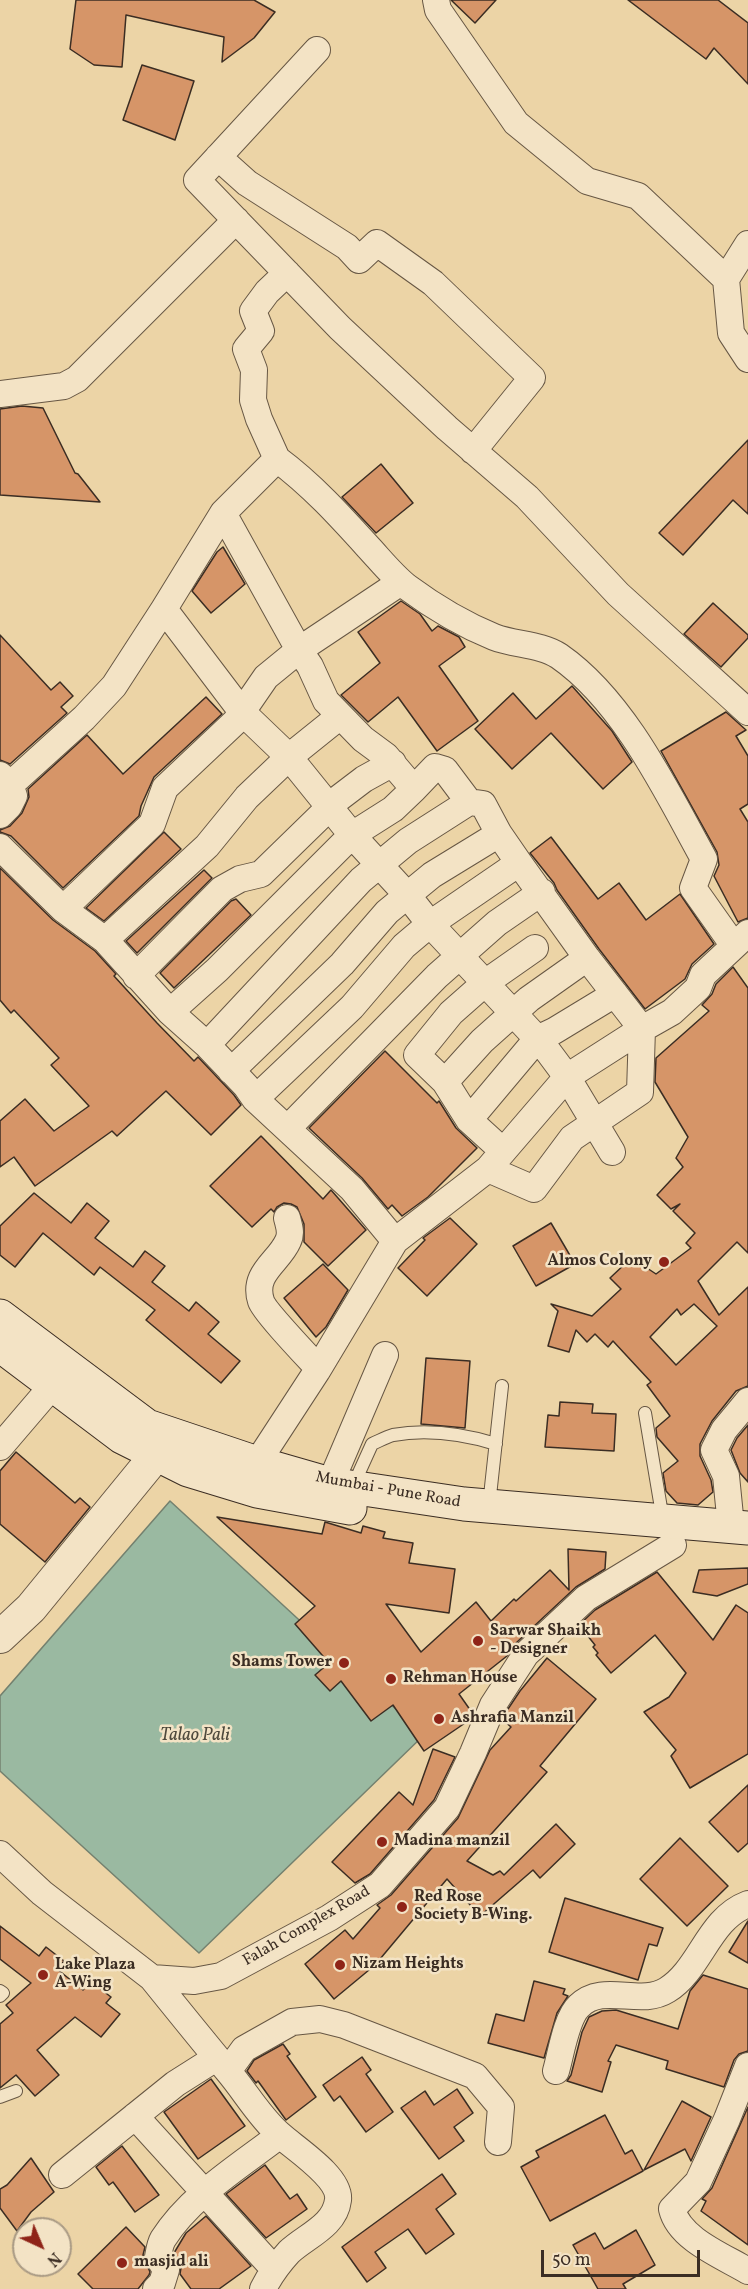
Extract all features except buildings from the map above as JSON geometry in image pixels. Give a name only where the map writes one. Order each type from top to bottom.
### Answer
[{"type":"main road","name":"Mumbai - Pune Road","points":[[0,1316],[147,1426],[167,1446]]},
{"type":"main road","name":"Mumbai - Pune Road","points":[[0,1345],[122,1437],[167,1446],[251,1475],[291,1498],[438,1521],[742,1535]]},
{"type":"main road","name":"Mumbai - Pune Road","points":[[251,1475],[342,1485],[668,1533]]},
{"type":"street","points":[[436,0],[438,10],[516,123],[587,180],[638,196],[726,279]]},
{"type":"street","points":[[317,50],[197,180],[340,328],[526,497],[618,594],[748,712]]},
{"type":"street","points":[[218,157],[247,183],[347,248],[360,260],[377,243],[433,283],[532,378],[473,451]]},
{"type":"street","points":[[0,394],[64,386],[77,379],[236,220]]},
{"type":"street","points":[[748,244],[726,279],[731,333],[748,359]]},
{"type":"street","points":[[251,1475],[395,1241],[496,1160],[567,1077],[672,1012],[699,988],[703,975],[741,940],[693,888],[704,859],[645,751],[595,687],[558,656],[538,648],[495,637],[452,617],[401,582],[303,478],[277,459],[253,400],[254,370],[246,349],[261,331],[253,311],[267,292],[287,273]]},
{"type":"street","points":[[0,815],[9,806],[14,796],[5,780],[84,718],[114,686],[223,513],[277,459]]},
{"type":"street","points":[[223,513],[310,666],[326,701],[363,739],[386,756],[414,789]]},
{"type":"street","points":[[63,909],[152,824],[165,788],[235,723],[266,677],[299,650],[401,582]]},
{"type":"street","points":[[164,609],[242,712],[289,757],[352,835],[380,864],[430,924],[537,1039],[567,1077],[612,1152]]},
{"type":"street","points":[[105,940],[207,846],[247,797],[289,757],[340,716]]},
{"type":"street","points":[[136,976],[222,889],[240,879],[261,874],[329,807],[364,779],[393,764]]},
{"type":"street","points":[[170,1012],[217,970],[352,835],[393,808],[435,767],[445,770],[469,802]]},
{"type":"street","points":[[207,1045],[361,880],[408,841],[469,802],[483,804],[499,834],[519,863],[542,892],[587,958],[642,1029],[640,1092],[572,1138],[534,1189],[496,1160],[445,1082],[417,1055],[452,1013],[485,983],[535,948]]},
{"type":"street","points":[[231,1071],[342,964],[387,912],[432,875],[499,834]]},
{"type":"street","points":[[0,847],[63,909],[105,940],[170,1012],[207,1045],[246,1086],[255,1099],[352,1189],[395,1241]]},
{"type":"street","points":[[255,1099],[352,1007],[404,946],[430,924],[519,863]]},
{"type":"street","points":[[288,1128],[437,976],[497,923],[542,892]]},
{"type":"street","points":[[445,1082],[482,1041],[513,1013],[587,958]]},
{"type":"street","points":[[469,1120],[537,1039],[615,994]]},
{"type":"street","points":[[287,1218],[291,1230],[288,1241],[267,1268],[259,1285],[261,1303],[318,1368]]},
{"type":"street","points":[[342,1485],[385,1355]]},
{"type":"street","points":[[0,1447],[53,1385]]},
{"type":"street","points":[[742,1535],[726,1476],[714,1450],[724,1430],[748,1401]]},
{"type":"street","points":[[0,1637],[31,1608],[167,1446]]},
{"type":"street","name":"Falah Complex Road","points":[[152,1978],[194,1981],[221,1976],[329,1918],[380,1885],[447,1808],[493,1705],[526,1654],[586,1598],[668,1533]]},
{"type":"street","points":[[0,1854],[42,1893],[152,1978],[222,2064],[254,2108],[280,2135],[307,2155],[335,2187],[339,2198],[335,2211],[327,2223],[291,2251],[268,2279],[206,2193],[135,2116]]},
{"type":"street","points":[[556,2071],[576,2008],[598,1995],[650,1997],[665,1991],[679,1981],[716,1927],[742,1906],[748,1904]]},
{"type":"street","points":[[62,2175],[175,2084],[222,2064],[292,2022],[320,2019],[344,2025],[475,2076],[501,2107],[498,2142]]},
{"type":"street","points":[[748,2066],[698,2182],[672,2209],[675,2221],[687,2235],[748,2271]]},
{"type":"street","points":[[156,2289],[162,2283],[166,2270],[158,2257],[162,2240],[182,2216],[206,2193],[280,2135]]},
{"type":"lane","points":[[489,1506],[502,1386]]},
{"type":"lane","points":[[645,1413],[668,1533]]},
{"type":"lane","points":[[342,1485],[372,1444],[392,1435],[425,1433],[456,1435],[496,1444]]},
{"type":"lane","points":[[0,1991],[3,1994],[0,1996]]},
{"type":"lane","points":[[0,2097],[16,2091]]},
{"type":"water","name":"Talao Pali","points":[[170,1501],[424,1735],[199,1953],[0,1771],[0,1696]]},
{"type":"place","name":"Almos Colony","points":[[664,1262]]},
{"type":"place","name":"Sarwar Shaikh - Designer","points":[[478,1641]]},
{"type":"place","name":"Shams Tower","points":[[344,1663]]},
{"type":"place","name":"Rehman House","points":[[391,1679]]},
{"type":"place","name":"Ashrafia Manzil","points":[[439,1719]]},
{"type":"place","name":"Madina manzil","points":[[382,1842]]},
{"type":"place","name":"Red Rose Society B-Wing.","points":[[402,1907]]},
{"type":"place","name":"Nizam Heights","points":[[340,1965]]},
{"type":"place","name":"Lake Plaza A-Wing","points":[[43,1975]]},
{"type":"place","name":"masjid ali","points":[[122,2263]]}]
